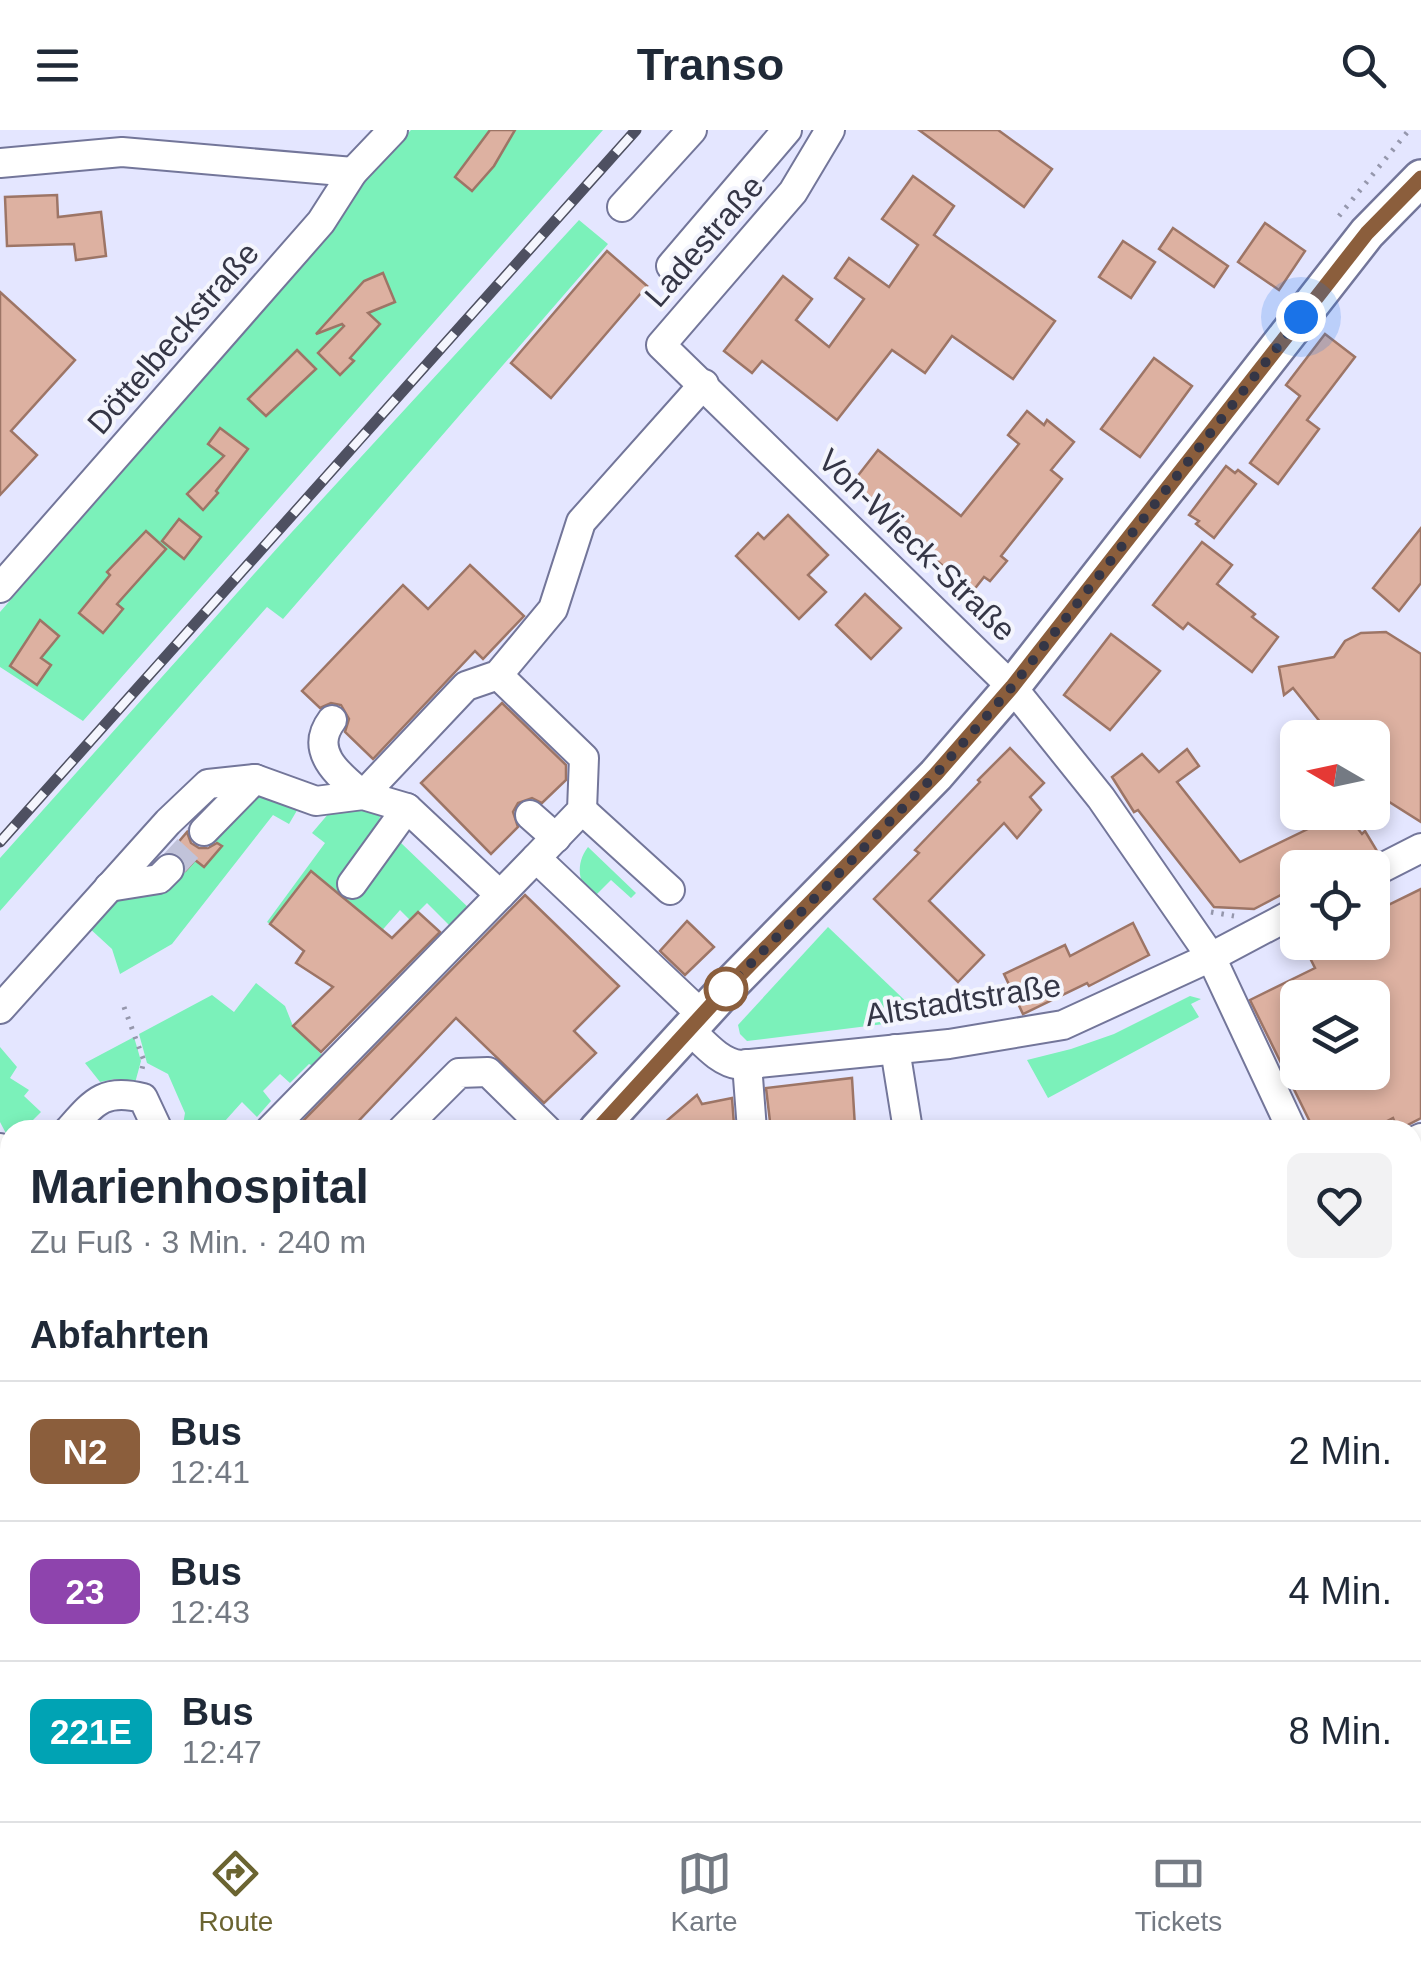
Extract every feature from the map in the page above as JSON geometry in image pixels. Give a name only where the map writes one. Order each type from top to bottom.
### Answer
[{"type":"main road","points":[[606,1120],[936,774],[1012,687],[1367,233],[1421,178]]},
{"type":"street","points":[[37,159],[44,130]]},
{"type":"street","name":"Döttelbeckstraße","points":[[4,576],[321,222],[353,172],[393,130]]},
{"type":"street","points":[[622,208],[692,130]]},
{"type":"street","points":[[672,266],[786,130]]},
{"type":"street","name":"Ladestraße","points":[[661,345],[793,192],[830,130]]},
{"type":"street","points":[[0,163],[122,152],[353,172]]},
{"type":"street","name":"Von-Wieck-Straße","points":[[661,345],[1012,687],[1100,798],[1211,957],[1287,1120]]},
{"type":"street","points":[[0,1009],[168,822],[208,784],[255,779],[316,801],[364,795],[466,686],[498,675],[553,609],[581,522],[704,384]]},
{"type":"street","points":[[280,1120],[582,810],[584,758],[498,675]]},
{"type":"street","points":[[332,720],[324,738],[324,754],[336,773],[364,795],[406,808],[500,896]]},
{"type":"street","points":[[204,831],[255,779]]},
{"type":"street","points":[[352,884],[406,808]]},
{"type":"street","points":[[582,810],[670,890]]},
{"type":"street","points":[[530,814],[546,848],[729,1063],[747,1064],[751,1120]]},
{"type":"street","points":[[1390,864],[1421,848]]},
{"type":"street","points":[[108,887],[159,879],[169,869]]},
{"type":"street","name":"Altstadtstraße","points":[[747,1064],[895,1049],[1063,1025],[1280,921]]},
{"type":"street","points":[[895,1049],[906,1120]]},
{"type":"street","points":[[412,1120],[460,1073],[488,1072],[537,1120]]},
{"type":"street","points":[[78,1120],[94,1102],[120,1092],[143,1098],[153,1120]]},
{"type":"path","points":[[1204,906],[1212,913],[1244,916]]},
{"type":"path","points":[[124,1008],[144,1060],[135,1096]]},
{"type":"green space","points":[[411,130],[603,130],[83,721],[0,667],[0,612],[257,318],[356,186]]},
{"type":"green space","points":[[579,220],[608,244],[283,619],[267,607],[0,911],[0,858],[280,545]]},
{"type":"green space","points":[[263,793],[299,807],[289,824],[273,815],[172,944],[120,974],[112,949],[87,926],[109,903],[173,883],[195,861],[203,867],[221,846],[211,838],[247,798]]},
{"type":"green space","points":[[381,811],[368,881],[400,842],[473,912],[456,932],[427,903],[410,920],[400,910],[356,960],[343,951],[369,919],[311,872],[270,924],[267,922],[325,843],[312,833],[329,813]]},
{"type":"green space","points":[[588,847],[636,893],[631,898],[611,880],[593,898],[581,880],[580,867]]},
{"type":"green space","points":[[828,927],[915,1010],[916,1020],[747,1041],[738,1025]]},
{"type":"green space","points":[[256,983],[285,1006],[293,1026],[325,1058],[315,1067],[309,1064],[290,1083],[280,1074],[263,1091],[271,1101],[257,1117],[242,1102],[226,1120],[184,1120],[185,1113],[168,1074],[147,1063],[139,1034],[212,995],[234,1012]]},
{"type":"green space","points":[[1190,996],[1201,999],[1191,1004],[1199,1017],[1048,1098],[1027,1060],[1114,1034]]},
{"type":"green space","points":[[134,1037],[141,1061],[135,1083],[115,1079],[100,1082],[85,1063]]},
{"type":"green space","points":[[0,1047],[17,1067],[10,1078],[29,1090],[24,1096],[41,1112],[33,1120],[0,1120]]},
{"type":"building","points":[[490,130],[515,130],[494,166],[472,191],[455,177]]},
{"type":"building","points":[[919,130],[998,130],[1052,169],[1024,207]]},
{"type":"building","points":[[913,176],[954,206],[934,235],[1055,321],[1013,379],[952,336],[925,373],[892,350],[837,420],[762,361],[752,373],[724,351],[783,276],[812,299],[796,320],[829,347],[864,299],[835,278],[849,258],[889,287],[918,245],[882,219]]},
{"type":"building","points":[[57,195],[58,217],[101,212],[106,256],[76,260],[74,244],[7,246],[5,197]]},
{"type":"building","points":[[1265,223],[1305,251],[1279,290],[1238,262]]},
{"type":"building","points":[[1173,228],[1228,266],[1214,287],[1159,249]]},
{"type":"building","points":[[1123,241],[1155,262],[1131,298],[1099,277]]},
{"type":"building","points":[[607,251],[647,286],[551,398],[511,363]]},
{"type":"building","points":[[383,273],[395,302],[368,313],[380,324],[340,375],[318,353],[344,326],[316,334],[364,281]]},
{"type":"building","points":[[0,292],[75,360],[11,431],[37,455],[0,495]]},
{"type":"building","points":[[1325,334],[1355,357],[1307,420],[1319,429],[1278,484],[1250,463],[1300,396],[1286,385]]},
{"type":"building","points":[[297,350],[316,369],[266,416],[248,399]]},
{"type":"building","points":[[1154,358],[1192,386],[1140,457],[1101,429]]},
{"type":"building","points":[[1027,411],[1044,425],[1047,420],[1074,442],[1051,470],[1062,479],[1001,556],[1007,561],[990,581],[984,577],[973,591],[849,487],[878,450],[961,516],[1019,444],[1008,435]]},
{"type":"building","points":[[220,428],[248,449],[203,510],[187,494],[224,456],[208,444]]},
{"type":"building","points":[[1226,466],[1256,484],[1214,538],[1189,515]]},
{"type":"building","points":[[788,515],[828,555],[808,575],[826,592],[799,619],[736,556],[758,533],[764,539]]},
{"type":"building","points":[[179,519],[201,537],[184,559],[162,541]]},
{"type":"building","points":[[1421,528],[1421,583],[1399,611],[1373,588]]},
{"type":"building","points":[[146,531],[166,549],[117,604],[123,609],[103,633],[79,613],[110,575],[107,572]]},
{"type":"building","points":[[1202,542],[1232,565],[1217,584],[1278,637],[1252,672],[1188,623],[1183,629],[1153,605]]},
{"type":"building","points":[[470,565],[524,616],[483,659],[475,651],[373,759],[345,732],[349,719],[341,705],[331,703],[320,708],[302,691],[403,585],[428,609]]},
{"type":"building","points":[[865,594],[901,628],[871,659],[836,625]]},
{"type":"building","points":[[40,620],[59,636],[41,658],[51,665],[37,685],[10,666]]},
{"type":"building","points":[[1386,632],[1421,654],[1421,822],[1390,802],[1390,720],[1319,720],[1293,688],[1284,695],[1279,667],[1334,657],[1345,641],[1361,633]]},
{"type":"building","points":[[1111,634],[1160,671],[1110,730],[1064,695]]},
{"type":"building","points":[[502,703],[566,765],[566,780],[542,803],[532,798],[518,803],[513,812],[518,827],[491,854],[421,783]]},
{"type":"building","points":[[1010,748],[1044,783],[1030,797],[1041,810],[1017,838],[1004,823],[929,901],[984,955],[958,982],[874,899]]},
{"type":"building","points":[[1187,749],[1199,766],[1177,782],[1240,862],[1306,830],[1359,830],[1362,834],[1365,831],[1376,850],[1280,850],[1280,895],[1254,909],[1214,907],[1138,810],[1134,812],[1112,777],[1142,754],[1159,772]]},
{"type":"building","points":[[187,832],[191,843],[199,848],[217,843],[222,846],[204,867],[195,860],[186,870],[182,857],[170,852]]},
{"type":"building","points":[[311,871],[392,938],[418,912],[440,932],[321,1052],[293,1026],[333,987],[296,963],[304,951],[270,924]]},
{"type":"building","points":[[1421,889],[1421,1118],[1309,1120],[1294,1090],[1390,1090],[1390,980],[1291,980],[1315,968],[1311,960],[1390,960],[1390,904]]},
{"type":"building","points":[[525,895],[619,986],[574,1031],[596,1053],[544,1103],[456,1018],[359,1120],[304,1120]]},
{"type":"building","points":[[687,921],[714,947],[685,975],[660,951]]},
{"type":"building","points":[[1133,923],[1149,955],[1023,1014],[1004,974],[1065,945],[1070,956]]},
{"type":"building","points":[[1280,985],[1280,1061],[1250,1000]]},
{"type":"building","points":[[852,1078],[855,1120],[770,1120],[766,1088]]},
{"type":"building","points":[[697,1095],[702,1104],[732,1098],[734,1120],[668,1120]]},
{"type":"tunnel","points":[[169,869],[204,831]]},
{"type":"railway","points":[[0,842],[636,130]]},
{"type":"bus line","name":"N2","points":[[606,1120],[726,989],[936,774],[1012,687],[1367,233],[1421,178]]},
{"type":"route","points":[[726,989],[936,774],[1012,687],[1301,317]]}]
